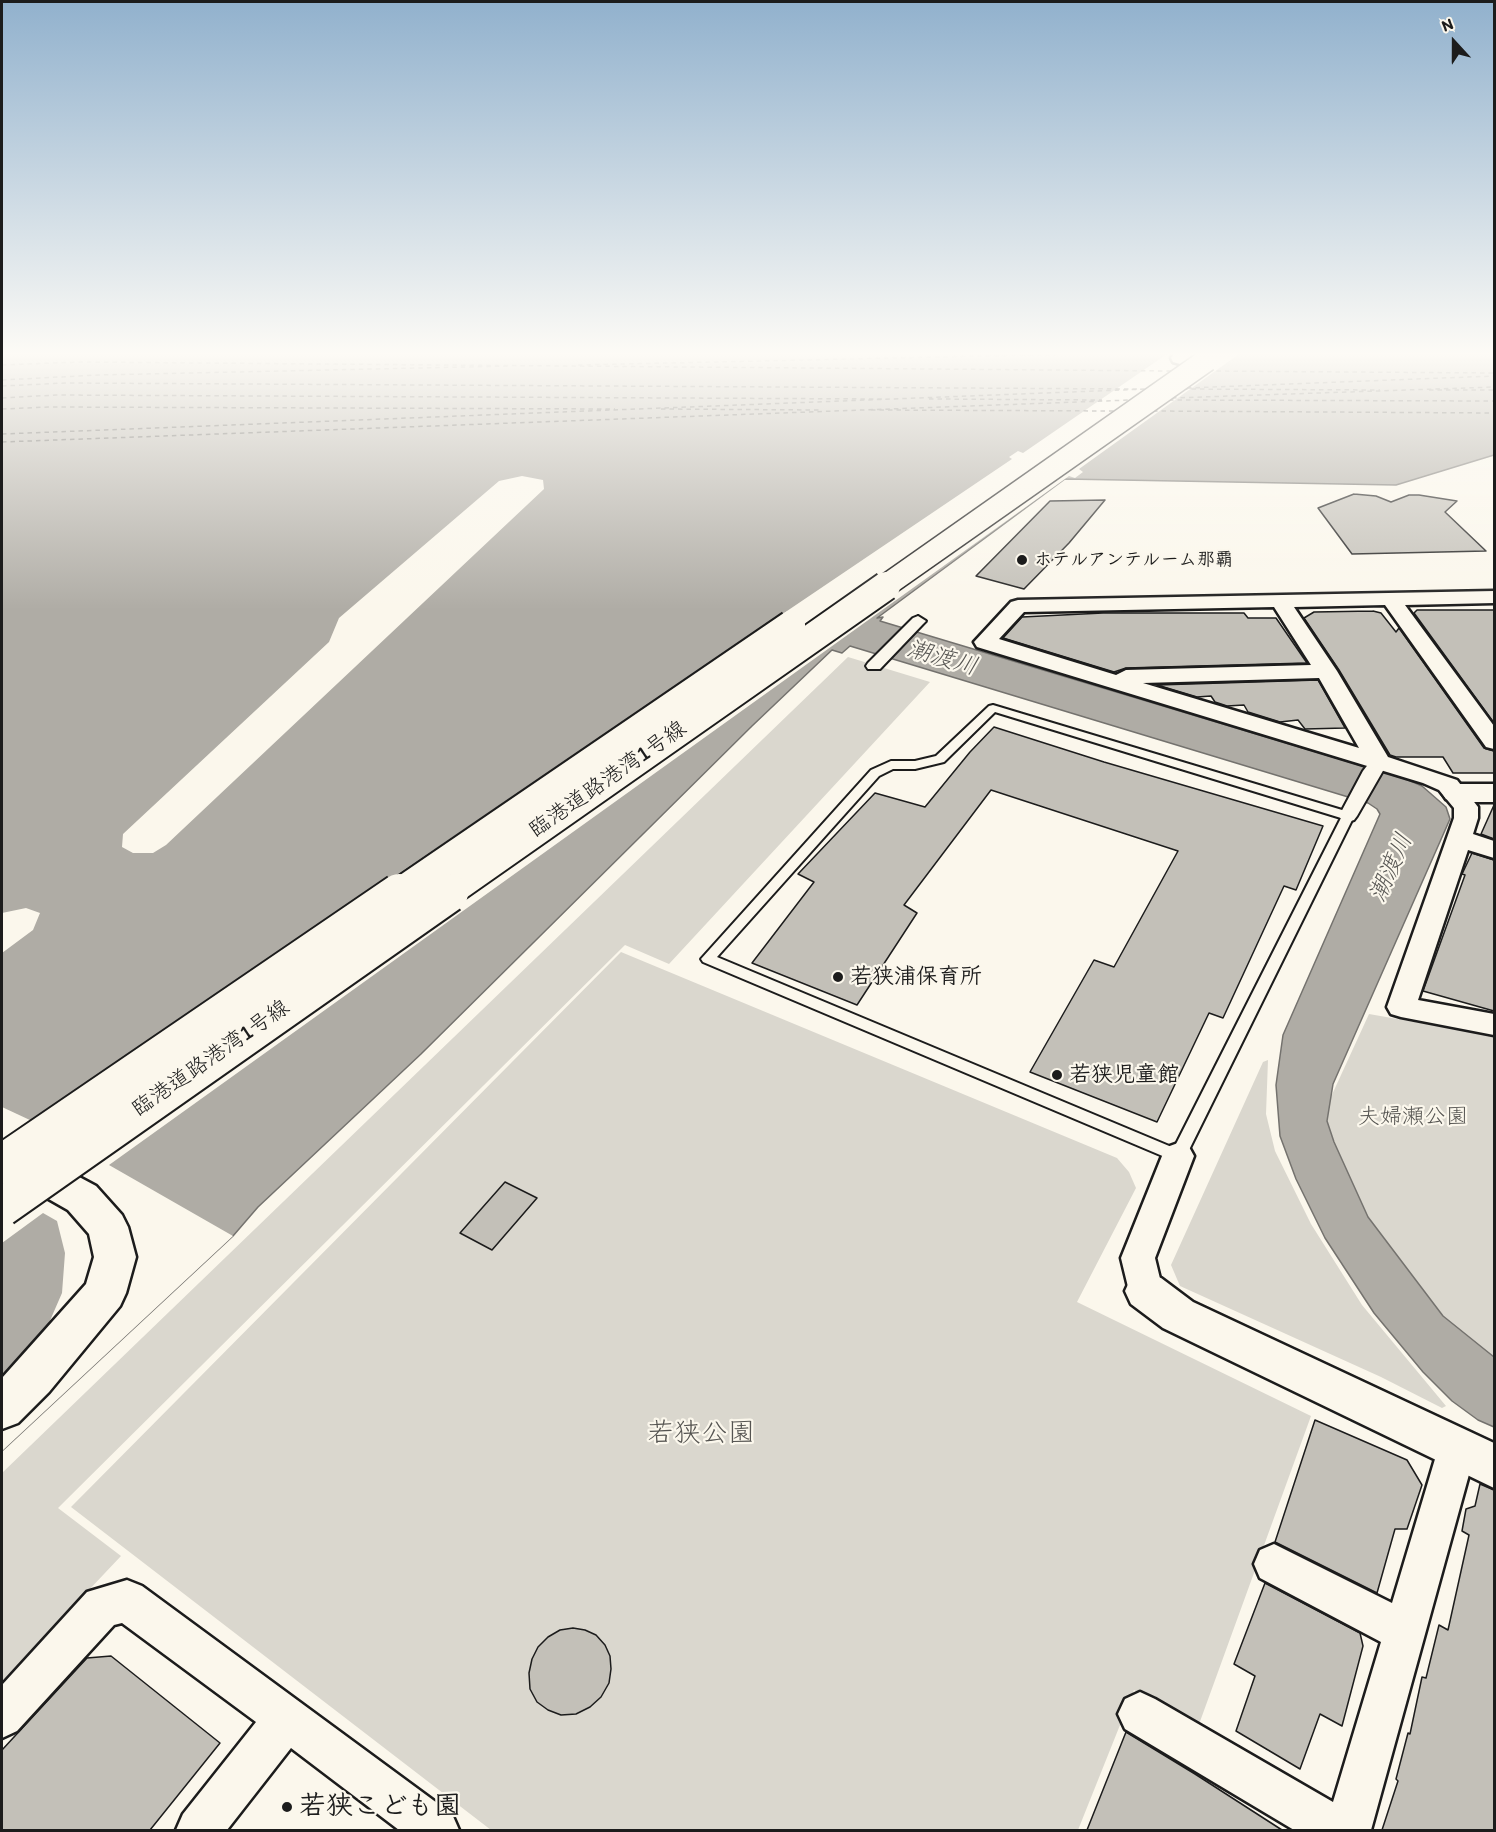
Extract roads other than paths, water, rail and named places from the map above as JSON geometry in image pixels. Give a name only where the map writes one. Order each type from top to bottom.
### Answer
[{"type":"street","name":"臨港道路港湾1号線","points":[[2,1164],[1060,439]]},
{"type":"street","name":"臨港道路港湾1号線","points":[[2,1207],[1094,439]]},
{"type":"street","points":[[1494,597],[1018,606],[985,642],[1376,767],[1432,778],[1448,785],[1466,807],[1466,818],[1401,1007],[1494,1024]]},
{"type":"street","points":[[1390,598],[1494,742]]},
{"type":"street","points":[[1279,600],[1326,671],[1376,767]]},
{"type":"street","points":[[874,666],[918,621]]},
{"type":"street","points":[[1103,678],[1326,671]]},
{"type":"street","points":[[1352,809],[1376,767]]},
{"type":"street","points":[[1457,794],[1494,793]]},
{"type":"street","points":[[1460,838],[1494,850]]},
{"type":"street","points":[[2,1153],[82,1198],[108,1227],[115,1257],[105,1293],[33,1378],[2,1408]]},
{"type":"street","points":[[1178,1156],[1138,1258],[1146,1291],[1178,1315],[1476,1458],[1405,1632],[1348,1830]]},
{"type":"street","points":[[1274,1564],[1405,1632]]},
{"type":"street","points":[[2,1716],[102,1607],[128,1601],[436,1830]]},
{"type":"street","points":[[1140,1714],[1337,1830]]},
{"type":"street","points":[[199,1830],[287,1718]]},
{"type":"lane","points":[[993,708],[1352,809],[1178,1156],[708,959],[875,773],[891,765],[915,765],[940,759],[993,708]]},
{"type":"water","name":"潮渡川","points":[[2,439],[1494,439],[1494,455],[1396,485],[1065,479],[877,618],[883,617],[880,621],[1406,779],[1422,786],[1446,807],[1450,819],[1333,1084],[1327,1121],[1334,1142],[1368,1217],[1443,1316],[1494,1357],[1494,1427],[1478,1420],[1452,1401],[1423,1372],[1374,1313],[1325,1238],[1296,1179],[1280,1136],[1276,1085],[1283,1035],[1380,814],[1377,809],[1368,803],[850,646],[842,653],[832,650],[752,726],[421,1054],[258,1207],[233,1236],[2,1451]]},
{"type":"place","name":"ホテルアンテルーム那覇","points":[[1022,560]]},
{"type":"place","name":"若狭浦保育所","points":[[838,977]]},
{"type":"place","name":"若狭児童館","points":[[1057,1075]]},
{"type":"place","name":"若狭こども園","points":[[287,1807]]},
{"type":"park label","name":"夫婦瀬公園","points":[[1413,1117]]},
{"type":"park label","name":"若狭公園","points":[[701,1434]]}]
